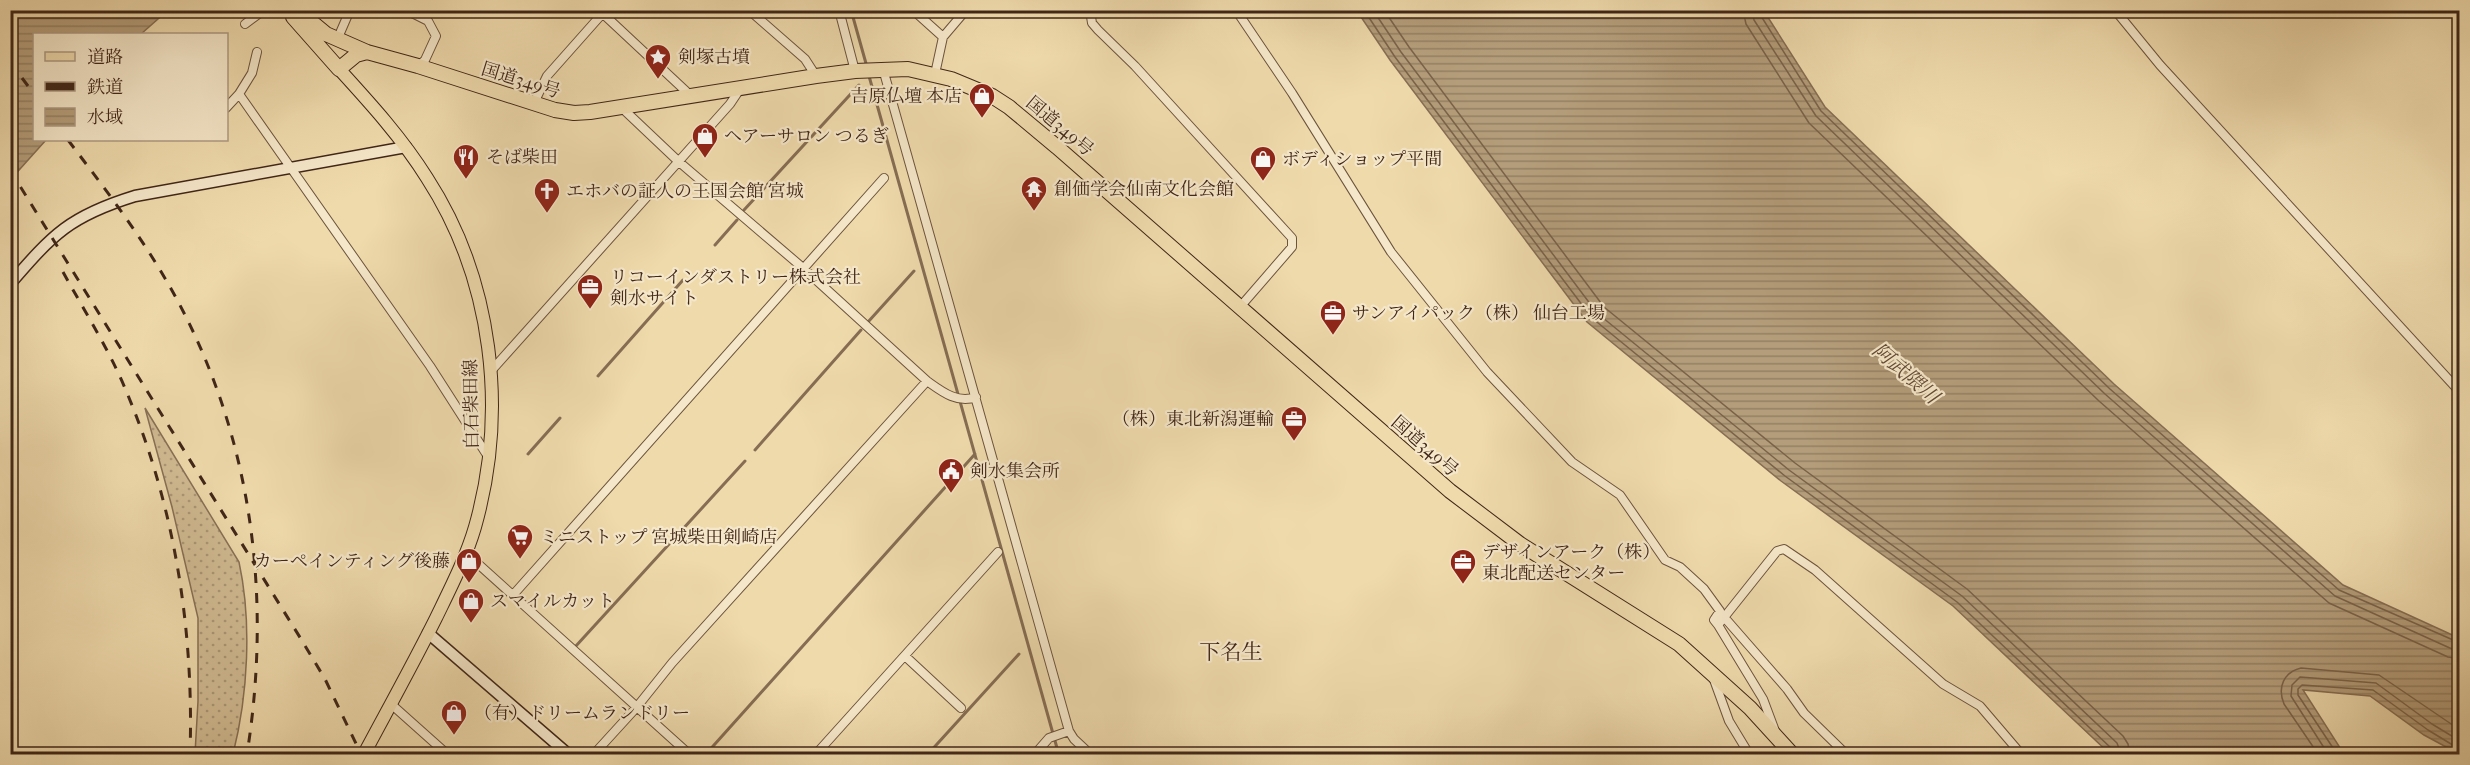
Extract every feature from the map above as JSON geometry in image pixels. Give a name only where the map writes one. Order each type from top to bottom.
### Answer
[{"type":"highway","points":[[288,10],[339,69],[356,55],[367,52]]},
{"type":"highway","name":"国道349号","points":[[297,10],[316,28],[337,40],[367,52],[418,66],[533,105],[574,113],[858,71],[908,69],[964,83],[1008,106],[1392,442],[1480,515],[1554,567],[1665,634],[1713,673],[1792,754]]},
{"type":"main road","name":"白石柴田線","points":[[339,69],[406,147],[438,196],[464,252],[474,281],[492,371],[492,433],[475,527],[466,553],[428,633],[364,754]]},
{"type":"street","points":[[246,24],[264,10]]},
{"type":"street","points":[[337,40],[350,10]]},
{"type":"street","points":[[406,10],[428,21],[436,36],[425,60],[418,66]]},
{"type":"street","points":[[533,105],[547,76],[602,14],[611,10]]},
{"type":"street","points":[[749,10],[805,59],[816,76]]},
{"type":"street","points":[[839,10],[858,71]]},
{"type":"street","points":[[913,10],[944,36]]},
{"type":"street","points":[[935,74],[944,36],[966,10]]},
{"type":"street","points":[[1090,10],[1092,23],[1098,30],[1142,73],[1292,238],[1292,247],[1240,307]]},
{"type":"street","points":[[1236,10],[1292,93],[1391,252],[1493,379],[1572,462],[1620,495],[1665,560],[1680,567],[1704,589],[1720,611],[1714,620],[1769,711],[1775,736]]},
{"type":"street","points":[[2115,10],[2175,82],[2460,392]]},
{"type":"street","points":[[602,14],[690,95]]},
{"type":"street","points":[[228,106],[239,94],[252,73],[257,52]]},
{"type":"street","points":[[880,70],[1066,732],[1090,754]]},
{"type":"street","points":[[492,371],[730,104],[741,87]]},
{"type":"street","points":[[239,94],[430,366],[489,458]]},
{"type":"street","points":[[621,107],[678,161],[803,268],[927,381],[947,396],[974,398]]},
{"type":"street","points":[[10,284],[56,234],[76,219],[105,205],[135,196],[292,170],[406,147]]},
{"type":"street","points":[[513,595],[884,178]]},
{"type":"street","points":[[594,754],[636,708],[672,663],[927,381]]},
{"type":"street","points":[[1718,625],[1777,551],[1787,550],[1815,570],[1943,684],[1980,706],[2021,754]]},
{"type":"street","points":[[816,754],[998,552]]},
{"type":"street","points":[[466,553],[689,754]]},
{"type":"street","points":[[1724,617],[1804,713],[1846,754]]},
{"type":"street","points":[[428,633],[568,754]]},
{"type":"street","points":[[905,656],[961,708]]},
{"type":"street","points":[[1713,673],[1713,682],[1729,721],[1749,754]]},
{"type":"street","points":[[391,704],[447,754]]},
{"type":"street","points":[[1035,754],[1049,738],[1066,732]]},
{"type":"shaded area","points":[[145,408],[239,562],[247,634],[245,683],[233,754],[195,754],[198,701],[198,618],[172,507]]},
{"type":"water","points":[[11,10],[167,11],[142,33],[33,33],[33,141],[45,141],[11,179]]},
{"type":"water","name":"阿武隈川","points":[[1357,11],[1764,11],[1825,107],[2114,384],[2343,585],[2459,638],[2459,754],[2424,735],[2370,696],[2303,690],[2344,754],[2110,754],[1953,606],[1781,481],[1587,322],[1390,60]]},
{"type":"waterway","points":[[851,10],[867,67]]},
{"type":"waterway","points":[[869,76],[1057,748],[1064,754]]},
{"type":"waterway","points":[[744,210],[859,85]]},
{"type":"waterway","points":[[715,245],[737,220]]},
{"type":"waterway","points":[[868,322],[914,271]]},
{"type":"waterway","points":[[598,376],[683,280]]},
{"type":"waterway","points":[[755,450],[861,330]]},
{"type":"waterway","points":[[528,454],[560,418]]},
{"type":"waterway","points":[[706,754],[975,454]]},
{"type":"waterway","points":[[575,647],[745,461]]},
{"type":"waterway","points":[[928,754],[1019,654]]},
{"type":"waterway","points":[[1051,754],[1057,748]]},
{"type":"railway","points":[[10,62],[33,93]]},
{"type":"railway","points":[[69,141],[114,201],[157,265],[188,322],[214,380],[233,440],[247,502],[255,564],[257,627],[255,690],[247,754]]},
{"type":"railway","points":[[10,170],[301,639],[325,679],[361,754]]},
{"type":"railway","points":[[63,272],[120,377],[144,436],[158,480],[178,570],[184,616],[189,662],[190,754]]},
{"type":"place","name":"剣塚古墳","points":[[658,80]]},
{"type":"place","name":"吉原仏壇 本店","points":[[982,119]]},
{"type":"place","name":"ヘアーサロン つるぎ","points":[[705,159]]},
{"type":"place","name":"そば柴田","points":[[466,180]]},
{"type":"place","name":"ボディショップ平間","points":[[1263,182]]},
{"type":"place","name":"創価学会仙南文化会館","points":[[1034,212]]},
{"type":"place","name":"エホバの証人の王国会館 宮城","points":[[547,214]]},
{"type":"place","name":"リコーインダストリー株式会社 剣水サイト","points":[[590,310]]},
{"type":"place","name":"サンアイパック（株） 仙台工場","points":[[1333,336]]},
{"type":"place","name":"（株）東北新潟運輸","points":[[1294,442]]},
{"type":"place","name":"剣水集会所","points":[[951,494]]},
{"type":"place","name":"ミニストップ 宮城柴田剣崎店","points":[[520,560]]},
{"type":"place","name":"カーペインティング後藤","points":[[469,584]]},
{"type":"place","name":"デザインアーク（株） 東北配送センター","points":[[1463,585]]},
{"type":"place","name":"スマイルカット","points":[[471,624]]},
{"type":"place","name":"（有）ドリームランドリー","points":[[454,736]]},
{"type":"district","name":"下名生","points":[[1231,652]]}]
